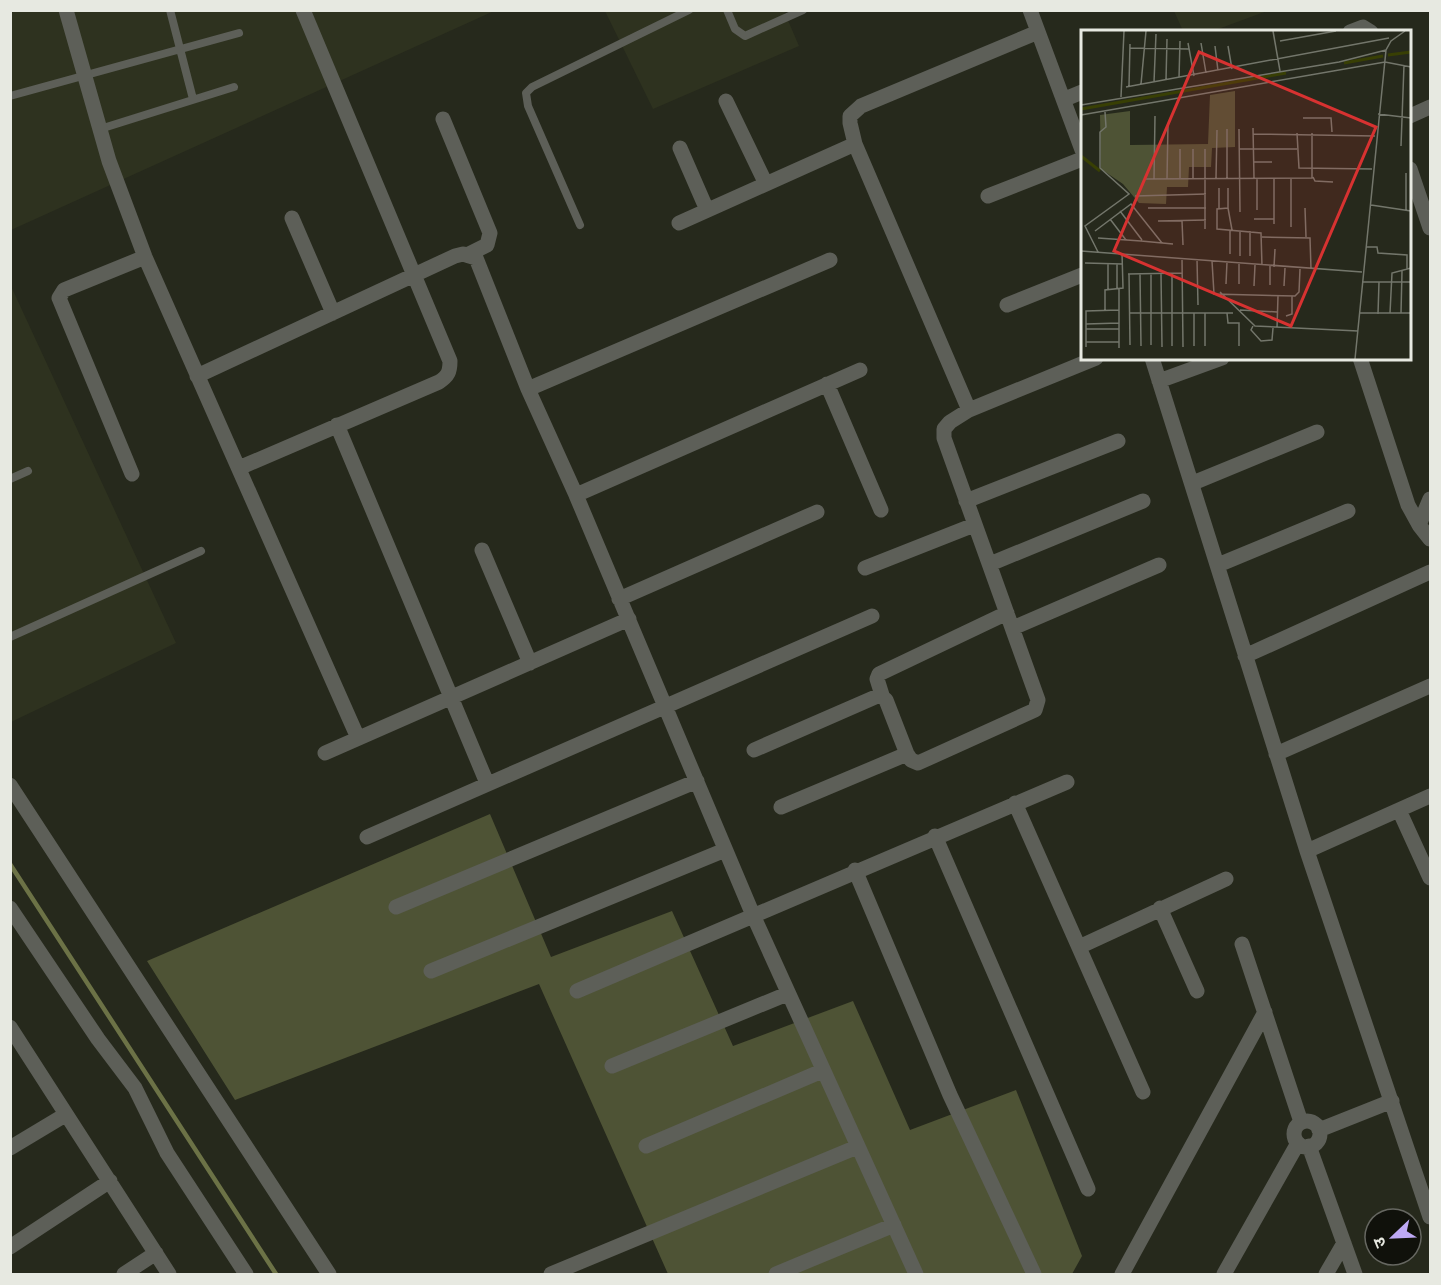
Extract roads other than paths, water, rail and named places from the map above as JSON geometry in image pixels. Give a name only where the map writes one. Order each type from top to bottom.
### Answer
[{"type":"street","points":[[66,10],[109,161],[145,257],[358,738]]},
{"type":"street","points":[[239,468],[439,382],[449,374],[450,361],[303,10]]},
{"type":"street","points":[[1030,10],[1081,144]]},
{"type":"street","points":[[969,410],[855,144],[849,123],[850,116],[861,106],[1038,32]]},
{"type":"street","points":[[1065,99],[1081,93]]},
{"type":"street","points":[[726,101],[766,184]]},
{"type":"street","points":[[1411,116],[1431,107]]},
{"type":"street","points":[[197,376],[455,256],[469,254],[487,245],[490,233],[443,119]]},
{"type":"street","points":[[679,223],[855,144]]},
{"type":"street","points":[[680,148],[707,210]]},
{"type":"street","points":[[988,196],[1081,160]]},
{"type":"street","points":[[1411,171],[1431,228]]},
{"type":"street","points":[[292,218],[333,313]]},
{"type":"street","points":[[469,254],[479,263],[528,389],[576,495],[787,994],[916,1275]]},
{"type":"street","points":[[132,474],[59,298],[64,290],[145,257]]},
{"type":"street","points":[[528,389],[830,260]]},
{"type":"street","points":[[1007,305],[1081,276]]},
{"type":"street","points":[[1007,613],[879,674],[877,679],[882,695],[907,754],[914,762],[922,762],[1035,710],[1038,700],[990,564],[974,525],[944,438],[944,429],[950,422],[969,410],[1091,360]]},
{"type":"street","points":[[1153,360],[1193,483],[1306,851],[1431,1217]]},
{"type":"street","points":[[1159,381],[1217,360]]},
{"type":"street","points":[[1361,360],[1408,505],[1419,525],[1431,539]]},
{"type":"street","points":[[576,495],[860,370]]},
{"type":"street","points":[[827,384],[881,510]]},
{"type":"street","points":[[337,425],[487,783]]},
{"type":"street","points":[[1193,483],[1317,432]]},
{"type":"street","points":[[966,501],[1118,441]]},
{"type":"street","points":[[1419,525],[1431,499]]},
{"type":"street","points":[[990,564],[1143,501]]},
{"type":"street","points":[[1218,565],[1348,511]]},
{"type":"street","points":[[620,599],[817,512]]},
{"type":"street","points":[[865,568],[974,525]]},
{"type":"street","points":[[482,550],[530,663]]},
{"type":"street","points":[[1013,628],[1159,565]]},
{"type":"street","points":[[1245,656],[1431,572]]},
{"type":"street","points":[[367,837],[663,705],[872,616]]},
{"type":"street","points":[[324,753],[451,699],[628,619]]},
{"type":"street","points":[[1276,754],[1431,686]]},
{"type":"street","points":[[754,750],[876,695],[882,695]]},
{"type":"street","points":[[781,807],[907,754]]},
{"type":"street","points":[[396,907],[696,781]]},
{"type":"street","points":[[577,991],[855,870],[1067,782]]},
{"type":"street","points":[[10,785],[329,1275]]},
{"type":"street","points":[[1306,851],[1431,796]]},
{"type":"street","points":[[1015,803],[1143,1092]]},
{"type":"street","points":[[1399,810],[1430,874]]},
{"type":"street","points":[[935,836],[1088,1189]]},
{"type":"street","points":[[431,971],[725,850]]},
{"type":"street","points":[[855,870],[950,1095],[1034,1275]]},
{"type":"street","points":[[1079,947],[1226,879]]},
{"type":"street","points":[[10,908],[98,1039],[135,1088],[167,1153],[246,1275]]},
{"type":"street","points":[[1160,908],[1197,991]]},
{"type":"street","points":[[1242,944],[1301,1122]]},
{"type":"street","points":[[612,1066],[787,994]]},
{"type":"street","points":[[1122,1275],[1265,1012]]},
{"type":"street","points":[[12,1033],[169,1275]]},
{"type":"street","points":[[646,1146],[822,1071]]},
{"type":"street","points":[[1318,1130],[1392,1101]]},
{"type":"street","points":[[10,1148],[65,1115]]},
{"type":"street","points":[[1224,1275],[1303,1144],[1318,1138],[1318,1130],[1310,1121],[1301,1122],[1294,1132],[1303,1144],[1355,1275]]},
{"type":"street","points":[[551,1275],[857,1147]]},
{"type":"street","points":[[10,1247],[110,1181]]},
{"type":"street","points":[[776,1275],[894,1226]]},
{"type":"street","points":[[1326,1275],[1344,1243]]},
{"type":"street","points":[[124,1275],[156,1253]]},
{"type":"lane","points":[[170,10],[193,99]]},
{"type":"lane","points":[[580,225],[528,106],[526,93],[532,87],[689,10]]},
{"type":"lane","points":[[727,10],[735,29],[745,36],[803,10]]},
{"type":"lane","points":[[10,96],[239,33]]},
{"type":"lane","points":[[100,129],[234,87]]},
{"type":"lane","points":[[10,479],[28,471]]},
{"type":"lane","points":[[10,637],[201,551]]},
{"type":"waterway","points":[[10,864],[276,1274]]}]
